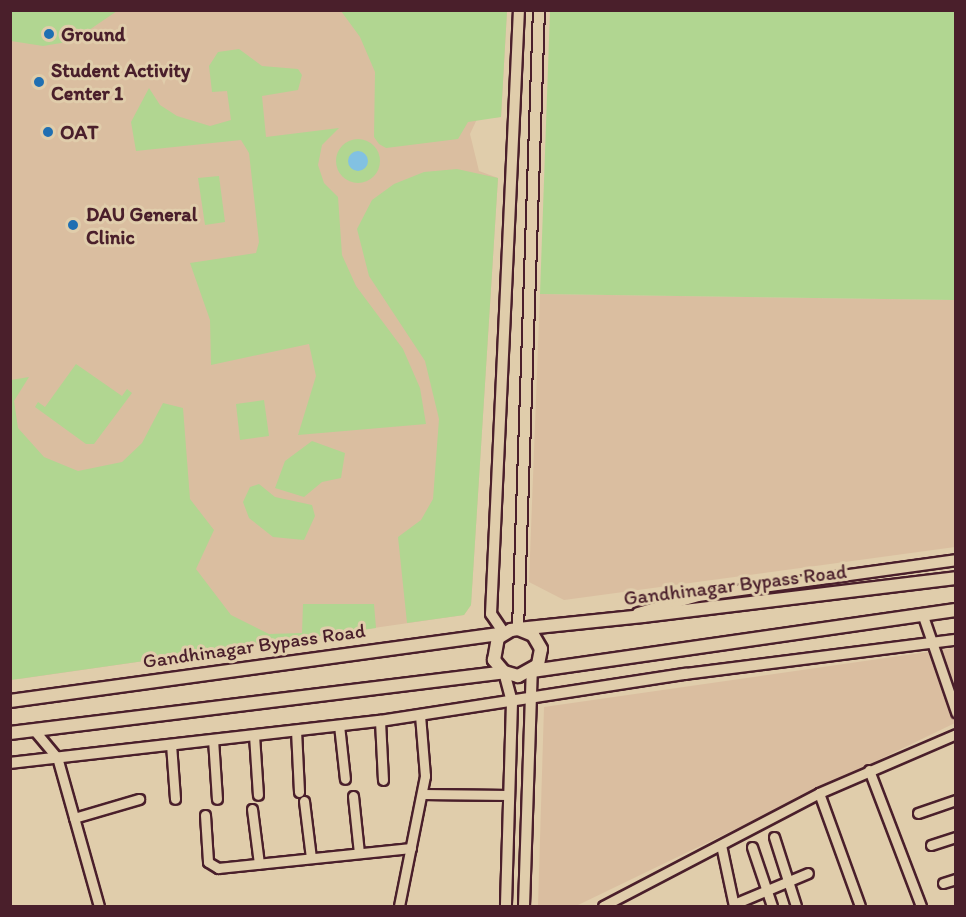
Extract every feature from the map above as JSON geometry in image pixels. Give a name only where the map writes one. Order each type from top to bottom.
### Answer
[{"type":"main road","name":"Gandhinagar Bypass Road","points":[[518,629],[956,578]]},
{"type":"main road","points":[[10,733],[504,672],[518,676],[532,671],[956,610]]},
{"type":"main road","points":[[504,672],[493,652],[504,633],[518,629],[538,641],[541,658],[532,671]]},
{"type":"main road","name":"Gandhinagar Bypass Road","points":[[10,701],[504,633]]},
{"type":"street","points":[[504,633],[491,614],[519,10]]},
{"type":"street","points":[[518,629],[532,145],[540,10]]},
{"type":"street","points":[[514,146],[532,145]]},
{"type":"street","points":[[617,618],[698,596],[956,560]]},
{"type":"street","points":[[922,616],[956,712]]},
{"type":"street","points":[[10,763],[380,721],[956,640]]},
{"type":"street","points":[[524,906],[532,671]]},
{"type":"street","points":[[504,672],[512,702],[506,906]]},
{"type":"street","points":[[399,906],[422,794],[426,760],[420,715]]},
{"type":"street","points":[[380,721],[383,780]]},
{"type":"street","points":[[339,725],[345,779]]},
{"type":"street","points":[[34,730],[57,757],[99,906]]},
{"type":"street","points":[[296,730],[299,792]]},
{"type":"street","points":[[603,906],[819,793],[956,734]]},
{"type":"street","points":[[254,735],[258,795]]},
{"type":"street","points":[[213,739],[217,799]]},
{"type":"street","points":[[171,744],[175,799]]},
{"type":"street","points":[[869,770],[921,906]]},
{"type":"street","points":[[819,793],[860,906]]},
{"type":"street","points":[[422,794],[509,795]]},
{"type":"street","points":[[353,796],[359,854]]},
{"type":"street","points":[[74,818],[139,799]]},
{"type":"street","points":[[918,813],[956,800]]},
{"type":"street","points":[[304,801],[311,858]]},
{"type":"street","points":[[252,809],[259,864]]},
{"type":"street","points":[[205,815],[211,867],[411,848]]},
{"type":"street","points":[[774,837],[796,906]]},
{"type":"street","points":[[932,845],[956,837]]},
{"type":"street","points":[[721,845],[734,905],[807,873]]},
{"type":"street","points":[[752,847],[772,906]]},
{"type":"street","points":[[943,883],[956,879]]},
{"type":"shaded area","points":[[10,11],[507,11],[501,117],[477,119],[470,134],[479,171],[498,178],[471,605],[464,615],[19,679],[10,612]]},
{"type":"shaded area","points":[[540,294],[955,300],[955,547],[564,600],[529,582]]},
{"type":"shaded area","points":[[955,648],[955,723],[576,906],[538,906],[544,707]]},
{"type":"green space","name":"Ground","points":[[10,11],[117,11],[73,41],[43,46],[11,41]]},
{"type":"green space","points":[[341,11],[507,11],[501,117],[468,122],[458,139],[386,148],[379,144],[374,137],[375,72],[360,37]]},
{"type":"green space","points":[[550,11],[955,11],[955,300],[540,294]]},
{"type":"green space","points":[[239,49],[262,66],[298,69],[302,75],[298,90],[262,96],[266,137],[339,128],[322,145],[318,165],[324,183],[338,197],[342,255],[356,286],[403,349],[420,388],[426,424],[298,435],[316,376],[309,344],[211,365],[210,320],[190,263],[256,253],[259,242],[249,153],[241,140],[136,151],[131,122],[149,88],[160,105],[177,116],[210,126],[231,120],[227,91],[212,92],[209,66],[218,52]]},
{"type":"green space","points":[[358,139],[374,145],[380,161],[374,177],[358,183],[342,177],[336,161],[342,145]]},
{"type":"green space","points":[[457,169],[498,178],[471,605],[464,615],[407,623],[398,537],[421,520],[433,499],[439,419],[425,361],[369,276],[357,229],[372,200],[394,184],[424,172]]},
{"type":"green space","points":[[219,176],[225,222],[205,225],[198,178]]},
{"type":"green space","points":[[76,364],[122,396],[127,389],[132,393],[94,444],[86,444],[35,407],[38,402],[45,407]]},
{"type":"green space","points":[[29,377],[14,401],[18,428],[44,457],[78,471],[122,462],[142,443],[163,403],[183,408],[190,499],[214,530],[196,569],[231,615],[269,634],[302,633],[303,604],[374,604],[376,628],[11,680],[11,380]]},
{"type":"green space","points":[[264,400],[269,436],[240,440],[236,404]]},
{"type":"green space","points":[[312,441],[345,453],[341,478],[322,482],[304,497],[275,488],[285,461]]},
{"type":"green space","points":[[259,484],[275,497],[312,505],[315,516],[304,540],[273,537],[249,518],[243,502],[250,487]]},
{"type":"water","points":[[354,151],[362,151],[368,157],[368,165],[362,171],[354,171],[348,165],[348,157]]},
{"type":"place","name":"Ground","points":[[49,34]]},
{"type":"place","name":"Student Activity Center 1","points":[[39,82]]},
{"type":"place","name":"OAT","points":[[48,132]]},
{"type":"place","name":"DAU General Clinic","points":[[73,225]]}]
